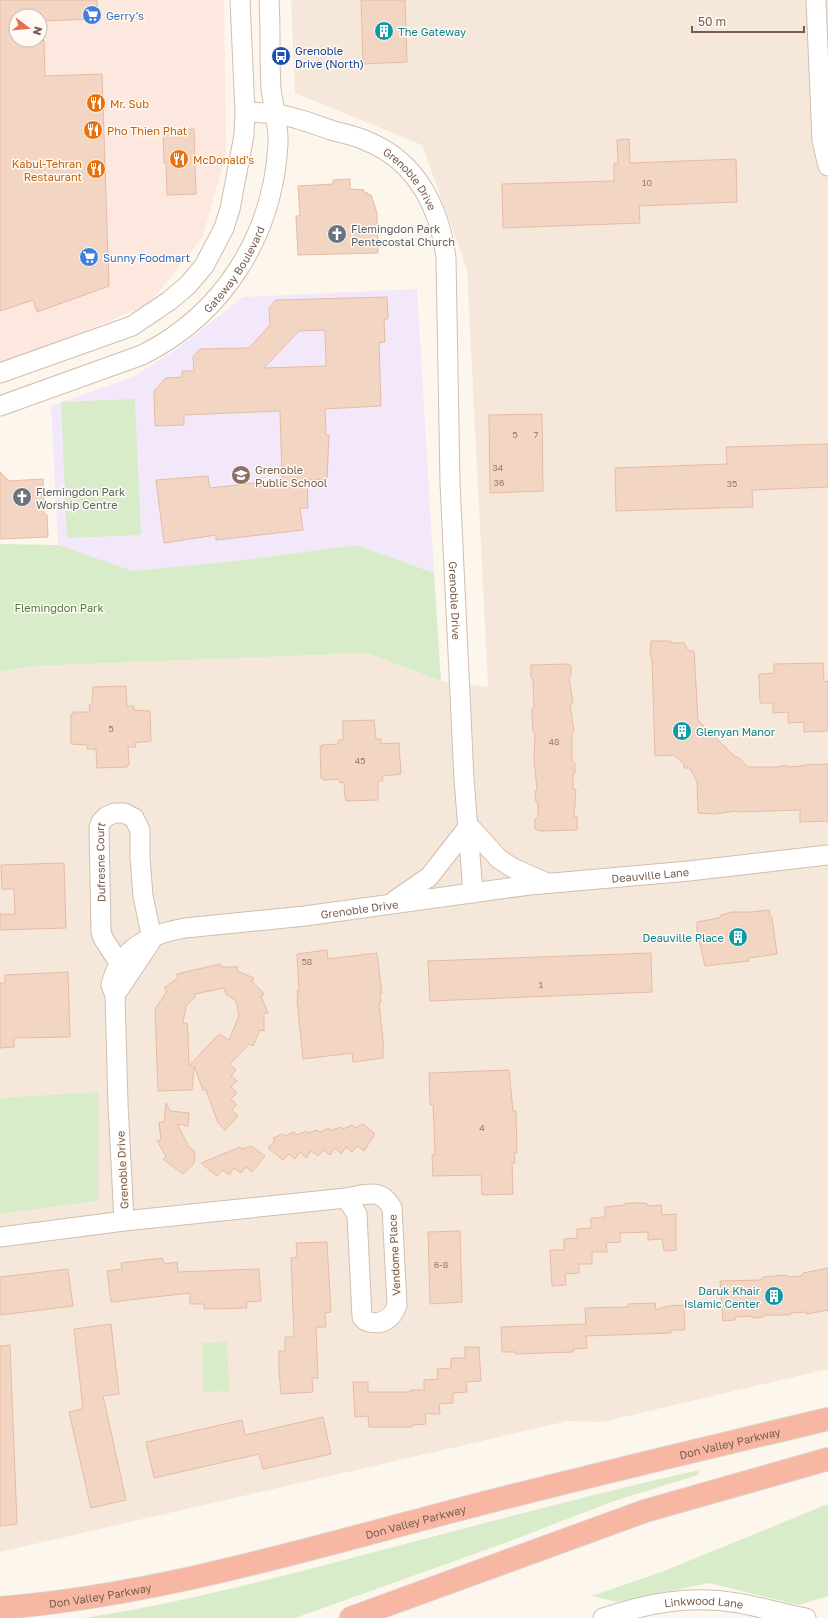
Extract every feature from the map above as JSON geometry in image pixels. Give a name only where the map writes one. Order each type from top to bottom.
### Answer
[{"type":"highway","name":"Don Valley Parkway","points":[[0,1608],[57,1603],[164,1585],[555,1484],[828,1419]]},
{"type":"highway","points":[[350,1618],[645,1511],[828,1459]]},
{"type":"street","points":[[0,373],[132,326],[169,301],[188,285],[204,266],[224,228],[236,182],[244,135],[245,112],[240,0]]},
{"type":"street","name":"Gateway Boulevard","points":[[1,401],[142,355],[173,338],[201,316],[219,298],[234,278],[247,256],[268,202],[277,156],[276,114],[271,89],[269,0]]},
{"type":"street","points":[[816,0],[822,140],[828,166]]},
{"type":"street","name":"Grenoble Drive","points":[[0,1237],[124,1221],[118,1104],[115,994],[111,985],[119,963],[135,947],[167,931],[185,928],[305,916],[472,893],[469,826],[464,778],[450,483],[446,258],[440,222],[427,193],[415,177],[402,163],[383,148],[368,141],[276,114],[245,112]]},
{"type":"street","name":"Dufresne Court","points":[[119,963],[103,938],[101,931],[99,862],[99,828],[105,818],[115,812],[124,813],[131,816],[140,830],[140,857],[144,896],[152,939]]},
{"type":"street","points":[[391,903],[429,877],[469,826],[499,859],[513,868],[548,884]]},
{"type":"street","name":"Deauville Lane","points":[[472,893],[828,855]]},
{"type":"street","points":[[115,994],[152,939]]},
{"type":"street","name":"Vendome Place","points":[[124,1221],[346,1198],[375,1193],[388,1200],[392,1208],[397,1305],[394,1314],[388,1320],[371,1323],[362,1317],[357,1214],[346,1198]]},
{"type":"street","name":"Linkwood Lane","points":[[603,1618],[653,1603],[692,1599],[738,1603],[801,1618]]},
{"type":"shaded area","points":[[0,0],[224,0],[226,155],[202,238],[148,305],[26,355],[0,362]]},
{"type":"shaded area","points":[[291,0],[828,0],[828,1369],[602,1422],[568,1421],[0,1552],[0,1214],[98,1201],[98,1093],[0,1098],[0,672],[35,666],[367,653],[441,681],[488,687],[467,269],[422,145],[295,93]]},
{"type":"shaded area","name":"Grenoble Public School","points":[[417,289],[434,573],[357,545],[234,561],[133,571],[58,545],[51,406],[133,377],[177,349],[243,297]]},
{"type":"green space","points":[[135,399],[141,535],[67,538],[61,402]]},
{"type":"green space","name":"Flemingdon Park","points":[[0,544],[58,545],[133,571],[234,561],[357,545],[434,573],[441,681],[367,653],[35,666],[0,672]]},
{"type":"green space","points":[[98,1092],[98,1201],[0,1214],[0,1098]]},
{"type":"green space","points":[[227,1342],[229,1391],[203,1392],[202,1343]]},
{"type":"green space","points":[[699,1470],[698,1475],[614,1501],[502,1544],[295,1618],[83,1618],[176,1601],[237,1587]]},
{"type":"green space","points":[[828,1504],[828,1596],[798,1605],[709,1583],[617,1602],[592,1596],[664,1571]]},
{"type":"building","points":[[0,0],[97,0],[98,19],[48,21],[48,8],[8,8],[8,48],[44,48],[45,76],[102,74],[109,286],[37,312],[33,300],[0,311]]},
{"type":"building","name":"The Gateway","points":[[361,0],[405,0],[407,62],[363,64]]},
{"type":"building","name":"McDonald's","points":[[194,129],[196,194],[167,195],[163,130]]},
{"type":"building","points":[[629,139],[630,163],[736,159],[737,202],[639,206],[640,223],[503,228],[502,184],[614,181],[614,163],[618,163],[617,140]]},
{"type":"building","name":"Flemingdon Park Pentecostal Church","points":[[350,179],[350,189],[364,190],[364,193],[371,195],[377,213],[378,253],[298,255],[296,216],[300,216],[298,186],[333,184],[333,180]]},
{"type":"building","points":[[387,297],[388,319],[384,319],[385,342],[379,343],[381,406],[325,409],[326,435],[329,435],[327,479],[307,480],[308,508],[300,508],[303,530],[216,540],[216,535],[164,543],[156,480],[208,476],[210,488],[282,480],[280,411],[184,415],[184,425],[155,426],[154,391],[166,378],[182,377],[182,371],[194,371],[193,357],[200,349],[249,348],[270,325],[269,308],[276,300]],"holes":[[[325,330],[326,366],[264,368],[299,331]]]},
{"type":"building","points":[[542,414],[543,491],[490,493],[489,415]]},
{"type":"building","points":[[828,444],[828,487],[752,490],[753,507],[616,511],[615,468],[727,464],[726,447]]},
{"type":"building","name":"Flemingdon Park Worship Centre","points":[[0,472],[9,481],[43,479],[44,513],[47,515],[48,537],[0,539]]},
{"type":"building","name":"Glenyan Manor","points":[[651,641],[671,641],[671,643],[684,643],[689,651],[694,651],[698,720],[735,757],[738,757],[748,767],[778,767],[786,765],[788,767],[828,764],[828,821],[800,822],[800,810],[736,811],[714,814],[698,813],[697,782],[690,768],[684,768],[684,764],[674,755],[655,756],[652,658],[650,656]]},
{"type":"building","points":[[823,663],[824,682],[828,681],[828,731],[804,732],[804,722],[788,723],[788,712],[773,713],[773,703],[760,703],[759,674],[774,673],[774,664]]},
{"type":"building","points":[[567,664],[571,666],[571,676],[569,678],[573,703],[570,705],[574,731],[572,733],[572,761],[575,763],[573,789],[576,790],[574,816],[577,817],[577,830],[541,831],[535,829],[535,819],[538,818],[538,803],[536,802],[535,791],[537,790],[534,758],[535,734],[533,732],[532,716],[532,708],[534,707],[531,665]]},
{"type":"building","points":[[126,686],[127,706],[134,706],[134,710],[150,711],[151,741],[135,743],[136,747],[128,747],[129,764],[127,767],[97,768],[96,749],[87,749],[87,745],[71,744],[71,714],[74,714],[73,712],[90,712],[89,705],[92,704],[93,687]]},
{"type":"building","points":[[374,720],[376,739],[381,739],[381,744],[399,743],[401,774],[382,776],[383,781],[378,781],[378,800],[346,801],[344,782],[340,783],[339,779],[323,780],[323,778],[321,778],[320,746],[338,744],[338,740],[343,740],[343,721]]},
{"type":"building","points":[[64,863],[66,928],[0,930],[0,914],[15,914],[14,889],[2,889],[1,865]]},
{"type":"building","name":"Deauville Place","points":[[769,910],[770,917],[772,917],[777,954],[749,958],[749,961],[705,966],[697,931],[697,922],[719,918],[721,915],[731,912]]},
{"type":"building","points":[[327,950],[328,959],[377,953],[382,993],[380,993],[381,1002],[379,1002],[384,1050],[383,1058],[353,1062],[352,1053],[303,1059],[297,1000],[297,991],[299,991],[297,954]]},
{"type":"building","points":[[651,953],[652,992],[430,1001],[428,961]]},
{"type":"building","points":[[220,964],[221,967],[238,967],[237,971],[254,978],[252,981],[264,994],[261,996],[268,1013],[264,1013],[264,1031],[260,1030],[253,1046],[249,1044],[230,1064],[236,1070],[231,1076],[237,1081],[231,1087],[237,1093],[231,1099],[237,1105],[232,1110],[238,1116],[225,1130],[218,1123],[206,1090],[203,1090],[194,1066],[192,1090],[158,1091],[155,1009],[167,991],[164,988],[178,978],[177,974]],"holes":[[[224,988],[226,994],[236,1001],[239,1016],[229,1040],[219,1034],[189,1066],[187,1023],[183,1023],[186,1006],[195,997],[195,994]]]},
{"type":"building","points":[[68,972],[70,1037],[14,1038],[14,1047],[0,1048],[0,983],[5,983],[5,975]]},
{"type":"building","points":[[509,1070],[513,1111],[516,1111],[517,1153],[514,1153],[515,1163],[512,1163],[513,1194],[482,1195],[481,1175],[433,1176],[432,1155],[435,1155],[434,1125],[433,1104],[430,1105],[429,1073]]},
{"type":"building","points":[[166,1103],[170,1111],[189,1113],[188,1126],[177,1124],[189,1147],[195,1152],[194,1163],[183,1174],[163,1159],[166,1156],[157,1141],[161,1140],[159,1122],[164,1122]]},
{"type":"building","points":[[363,1124],[375,1134],[364,1151],[358,1146],[352,1152],[346,1147],[341,1154],[335,1148],[330,1155],[323,1150],[318,1156],[311,1151],[306,1158],[300,1152],[295,1159],[289,1154],[283,1160],[268,1148],[275,1140],[273,1138],[282,1134],[285,1136],[294,1132],[297,1135],[306,1131],[308,1133],[317,1130],[320,1132],[329,1128],[331,1131],[340,1127],[343,1129],[352,1125],[355,1128]]},
{"type":"building","points":[[251,1146],[265,1156],[252,1172],[246,1167],[241,1173],[234,1168],[229,1175],[223,1170],[217,1176],[201,1163],[240,1147],[242,1149]]},
{"type":"building","points":[[625,1203],[646,1203],[648,1206],[661,1205],[662,1215],[676,1214],[676,1250],[664,1251],[662,1239],[648,1240],[648,1232],[620,1233],[620,1242],[606,1243],[607,1252],[592,1252],[592,1264],[579,1264],[579,1273],[565,1274],[566,1285],[552,1286],[550,1250],[564,1250],[564,1239],[577,1238],[577,1229],[591,1228],[591,1218],[605,1217],[605,1207],[625,1205]]},
{"type":"building","points":[[460,1231],[462,1302],[430,1304],[428,1232]]},
{"type":"building","points":[[327,1242],[331,1312],[325,1313],[326,1327],[316,1327],[318,1378],[312,1378],[313,1392],[281,1394],[279,1351],[285,1351],[285,1337],[294,1337],[291,1258],[297,1257],[296,1243]]},
{"type":"building","points":[[162,1258],[164,1264],[177,1262],[178,1272],[259,1269],[261,1301],[246,1302],[247,1308],[204,1309],[204,1304],[190,1304],[190,1293],[111,1302],[107,1271],[122,1269],[121,1263]]},
{"type":"building","name":"Daruk Khair Islamic Center","points":[[828,1268],[828,1310],[807,1314],[806,1312],[791,1313],[790,1315],[764,1315],[763,1317],[753,1318],[751,1316],[736,1317],[735,1320],[723,1321],[720,1281],[761,1280],[763,1277],[786,1275],[788,1277],[802,1276],[803,1273]]},
{"type":"building","points":[[68,1269],[73,1306],[0,1315],[0,1277]]},
{"type":"building","points":[[655,1303],[656,1310],[667,1306],[684,1305],[685,1330],[671,1330],[671,1333],[586,1336],[587,1348],[573,1349],[573,1352],[516,1354],[516,1352],[502,1352],[501,1327],[586,1324],[585,1308],[628,1307],[628,1304]]},
{"type":"building","points":[[111,1324],[119,1394],[103,1396],[126,1500],[91,1508],[69,1412],[83,1409],[74,1329]]},
{"type":"building","points":[[10,1345],[17,1524],[0,1526],[0,1346]]},
{"type":"building","points":[[465,1347],[479,1347],[481,1381],[466,1382],[467,1392],[453,1393],[453,1403],[439,1404],[440,1414],[425,1414],[426,1424],[412,1425],[412,1427],[369,1427],[368,1416],[355,1417],[353,1382],[368,1382],[368,1392],[410,1392],[410,1390],[424,1390],[424,1380],[438,1379],[437,1369],[451,1368],[451,1358],[465,1358]]},
{"type":"building","points":[[323,1417],[331,1454],[263,1469],[259,1454],[154,1478],[146,1442],[242,1420],[245,1435]]},
{"type":"place","name":"Gerry's","points":[[92,15]]},
{"type":"place","name":"The Gateway","points":[[384,31]]},
{"type":"place","name":"Grenoble Drive (North)","points":[[281,56]]},
{"type":"place","name":"Mr. Sub","points":[[96,103]]},
{"type":"place","name":"Pho Thien Phat","points":[[93,130]]},
{"type":"place","name":"McDonald's","points":[[179,159]]},
{"type":"place","name":"Kabul-Tehran Restaurant","points":[[96,169]]},
{"type":"place","name":"Flemingdon Park Pentecostal Church","points":[[337,234]]},
{"type":"place","name":"Sunny Foodmart","points":[[89,257]]},
{"type":"place","name":"Grenoble Public School","points":[[241,475]]},
{"type":"place","name":"Flemingdon Park Worship Centre","points":[[22,497]]},
{"type":"place","name":"Glenyan Manor","points":[[682,731]]},
{"type":"place","name":"Deauville Place","points":[[738,937]]},
{"type":"place","name":"Daruk Khair Islamic Center","points":[[774,1296]]}]
